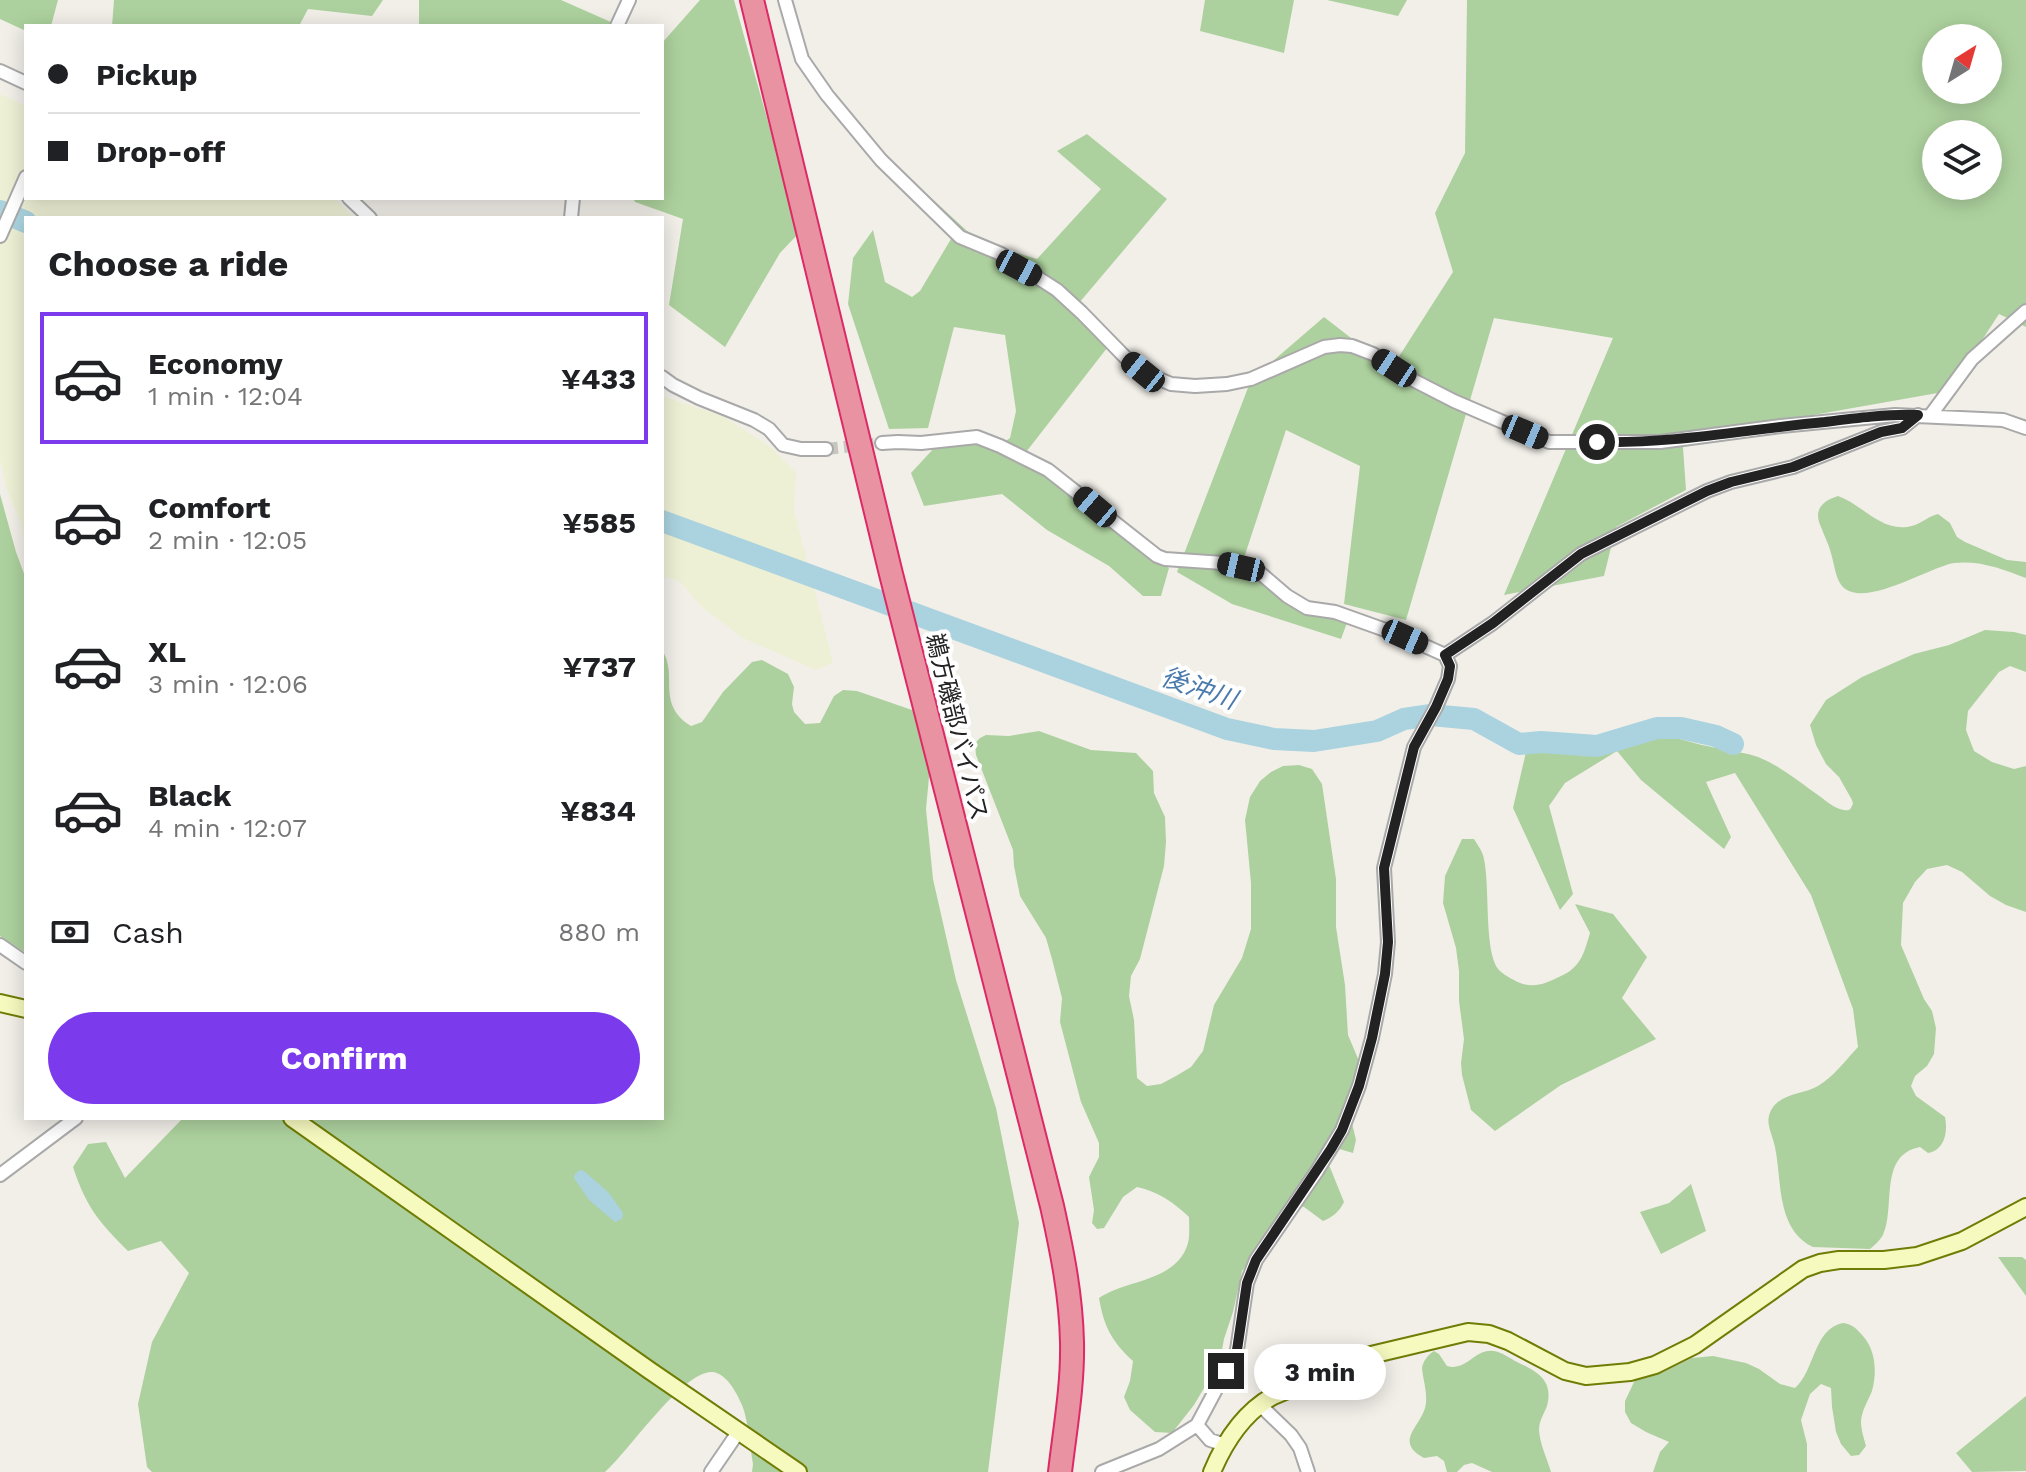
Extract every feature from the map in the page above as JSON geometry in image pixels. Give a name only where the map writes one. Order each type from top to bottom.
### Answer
[{"type":"highway","name":"鵜方磯部バイパス","points":[[752,0],[891,574],[1064,1262],[1072,1345],[1060,1472]]},
{"type":"street","points":[[618,24],[629,0]]},
{"type":"street","points":[[785,0],[802,59],[827,95],[881,160],[960,237],[1001,254],[1057,290],[1134,365],[1171,384],[1195,386],[1251,379],[1324,347],[1340,345],[1373,354],[1454,401],[1549,442],[1660,442],[1895,415],[2003,420],[2026,428]]},
{"type":"street","points":[[0,71],[24,82]]},
{"type":"street","points":[[2,230],[24,181]]},
{"type":"street","points":[[351,200],[368,216]]},
{"type":"street","points":[[1445,655],[1493,623],[1581,554],[1707,491],[1793,467],[1881,432],[1902,428],[1924,416],[1972,359],[2026,311]]},
{"type":"street","points":[[664,378],[699,398],[754,420],[769,429],[783,445],[826,449]]},
{"type":"street","points":[[882,443],[921,443],[977,437],[1000,446],[1048,470],[1157,556],[1223,563],[1259,572],[1307,608],[1335,612],[1405,637],[1445,655],[1450,666],[1436,707],[1414,747],[1384,868],[1388,942],[1385,974],[1359,1086],[1342,1130],[1256,1260],[1247,1283],[1237,1350],[1197,1425],[1159,1449],[1102,1472]]},
{"type":"street","points":[[0,945],[24,962]]},
{"type":"street","points":[[0,1003],[24,1009]]},
{"type":"street","points":[[0,1175],[73,1120]]},
{"type":"street","points":[[295,1120],[798,1472]]},
{"type":"street","points":[[1212,1472],[1225,1445],[1259,1404],[1371,1355],[1468,1332],[1489,1334],[1508,1341],[1565,1371],[1586,1376],[1630,1372],[1655,1365],[1695,1345],[1803,1269],[1839,1260],[1917,1256],[1962,1241],[2026,1207]]},
{"type":"street","points":[[1259,1404],[1291,1435],[1300,1448],[1308,1472]]},
{"type":"street","points":[[1197,1425],[1210,1440],[1225,1445]]},
{"type":"street","points":[[711,1472],[739,1431]]},
{"type":"green space","points":[[0,0],[58,0],[52,24],[24,24],[24,30],[0,19]]},
{"type":"green space","points":[[114,0],[383,0],[372,16],[308,9],[300,24],[112,24]]},
{"type":"green space","points":[[419,0],[561,0],[615,24],[419,24]]},
{"type":"green space","points":[[700,0],[734,0],[799,233],[780,253],[725,347],[669,305],[683,219],[634,200],[664,200],[664,41]]},
{"type":"green space","points":[[1205,0],[1294,0],[1284,53],[1200,31]]},
{"type":"green space","points":[[1327,0],[1407,0],[1398,16]]},
{"type":"green space","points":[[1467,0],[2026,0],[2026,327],[1999,314],[1949,391],[1785,420],[1682,433],[1686,490],[1616,527],[1604,576],[1504,595],[1613,338],[1494,318],[1406,620],[1344,604],[1360,466],[1286,430],[1242,564],[1290,606],[1348,620],[1341,639],[1232,604],[1177,572],[1251,380],[1324,317],[1391,369],[1453,272],[1435,213],[1465,153]]},
{"type":"green space","points":[[0,94],[24,105],[24,200],[336,200],[352,216],[24,216],[24,538],[0,459]]},
{"type":"green space","points":[[1087,134],[1167,199],[1079,303],[1107,348],[1023,456],[1169,568],[1161,596],[1143,596],[1109,566],[1047,530],[1002,494],[924,506],[911,473],[946,435],[964,437],[985,445],[1010,438],[1016,411],[1005,335],[954,327],[928,428],[889,429],[848,304],[853,258],[873,230],[885,282],[912,297],[920,291],[951,239],[922,203],[929,196],[978,241],[1037,259],[1101,189],[1057,151]]},
{"type":"green space","points":[[664,397],[723,416],[772,448],[796,473],[794,510],[833,663],[816,670],[743,638],[702,607],[680,582],[664,578]]},
{"type":"green space","points":[[0,494],[24,574],[24,952],[0,936]]},
{"type":"green space","points":[[1838,496],[1894,526],[1915,525],[1938,514],[1965,542],[2007,560],[2026,562],[2026,578],[1982,564],[1964,562],[1943,566],[1880,590],[1852,592],[1842,586],[1838,579],[1818,516],[1820,507]]},
{"type":"green space","points":[[1985,630],[2026,635],[2026,672],[2010,666],[1999,672],[1968,711],[1966,730],[1974,751],[1992,762],[2014,769],[2026,766],[2026,912],[1990,896],[1962,872],[1947,865],[1927,869],[1915,882],[1903,903],[1901,945],[1932,1011],[1936,1028],[1934,1054],[1927,1066],[1915,1076],[1911,1086],[1916,1096],[1945,1117],[1944,1139],[1934,1151],[1928,1153],[1920,1147],[1898,1160],[1893,1171],[1887,1224],[1883,1235],[1870,1249],[1813,1247],[1792,1229],[1787,1216],[1769,1127],[1770,1112],[1788,1096],[1824,1082],[1858,1047],[1853,1009],[1811,895],[1735,773],[1706,782],[1731,837],[1724,849],[1641,780],[1617,751],[1565,783],[1549,806],[1573,894],[1560,910],[1513,808],[1526,752],[1590,752],[1644,738],[1671,737],[1763,759],[1834,806],[1848,810],[1853,804],[1852,800],[1839,777],[1826,764],[1810,725],[1826,700],[1862,677],[1914,654],[1949,645]]},
{"type":"green space","points":[[664,654],[669,670],[670,699],[680,717],[691,726],[702,722],[723,692],[752,662],[762,660],[788,674],[794,687],[794,712],[805,724],[820,723],[834,696],[843,690],[857,691],[915,711],[930,767],[926,809],[933,879],[956,980],[996,1108],[1019,1223],[988,1472],[752,1472],[743,1409],[730,1384],[713,1372],[701,1375],[672,1397],[605,1472],[152,1472],[147,1467],[138,1404],[152,1342],[189,1273],[161,1241],[128,1251],[88,1204],[73,1167],[88,1144],[106,1142],[125,1178],[181,1120],[664,1120]]},
{"type":"green space","points":[[1039,731],[1091,750],[1136,753],[1153,771],[1154,793],[1165,817],[1164,866],[1140,959],[1131,976],[1129,996],[1134,1020],[1137,1078],[1147,1086],[1161,1084],[1191,1067],[1203,1051],[1214,1005],[1242,958],[1251,929],[1251,883],[1245,820],[1250,797],[1260,781],[1283,766],[1299,765],[1312,769],[1322,784],[1336,879],[1336,927],[1345,985],[1348,1035],[1359,1061],[1351,1119],[1356,1140],[1353,1153],[1336,1148],[1327,1160],[1344,1202],[1335,1214],[1323,1221],[1304,1207],[1290,1204],[1242,1271],[1220,1361],[1194,1405],[1172,1433],[1155,1432],[1130,1410],[1124,1397],[1133,1361],[1110,1333],[1099,1298],[1162,1273],[1173,1265],[1188,1243],[1189,1217],[1165,1198],[1137,1187],[1123,1197],[1104,1228],[1097,1229],[1092,1223],[1094,1210],[1089,1177],[1099,1157],[1099,1143],[1081,1102],[1060,1022],[1062,998],[1046,938],[1020,896],[1013,850],[976,755],[975,743],[986,735],[1009,736]]},
{"type":"green space","points":[[1462,839],[1474,839],[1483,855],[1491,948],[1494,961],[1506,976],[1526,985],[1538,985],[1568,972],[1577,964],[1590,933],[1575,904],[1613,914],[1647,957],[1622,998],[1656,1039],[1561,1085],[1495,1131],[1471,1110],[1462,1075],[1464,1039],[1459,971],[1443,903],[1445,876]]},
{"type":"green space","points":[[1691,1184],[1706,1231],[1661,1254],[1640,1212],[1669,1203]]},
{"type":"green space","points":[[1998,1257],[2022,1257],[2026,1260],[2026,1296]]},
{"type":"green space","points":[[1843,1323],[1854,1327],[1863,1336],[1871,1348],[1874,1362],[1872,1391],[1861,1421],[1866,1446],[1859,1455],[1851,1456],[1841,1444],[1836,1432],[1831,1388],[1821,1384],[1810,1394],[1801,1420],[1807,1444],[1807,1472],[1653,1472],[1660,1452],[1669,1442],[1631,1423],[1625,1412],[1625,1401],[1640,1376],[1661,1373],[1692,1358],[1713,1356],[1746,1363],[1780,1384],[1795,1388],[1802,1381],[1826,1333]]},
{"type":"green space","points":[[1434,1351],[1447,1366],[1455,1367],[1483,1352],[1498,1352],[1542,1377],[1548,1397],[1539,1430],[1551,1472],[1492,1472],[1472,1463],[1464,1465],[1457,1472],[1447,1472],[1444,1461],[1437,1456],[1424,1458],[1415,1451],[1410,1445],[1410,1438],[1426,1402],[1422,1368],[1426,1358]]},
{"type":"green space","points":[[2026,1396],[2026,1471],[1972,1472],[1956,1453]]},
{"type":"water","points":[[580,1170],[609,1193],[623,1213],[622,1219],[615,1222],[589,1200],[574,1178]]},
{"type":"waterway","name":"後沖川","points":[[0,211],[24,221]]},
{"type":"waterway","name":"後沖川","points":[[664,522],[1227,729],[1274,739],[1314,741],[1377,731],[1404,719],[1431,715],[1474,719],[1519,744],[1541,742],[1597,746],[1657,728],[1681,728],[1716,736],[1733,744]]},
{"type":"tunnel","points":[[826,449],[882,443]]},
{"type":"route","points":[[1226,1371],[1237,1350],[1247,1283],[1256,1260],[1331,1149],[1359,1086],[1385,974],[1388,942],[1384,868],[1414,747],[1448,679],[1450,666],[1445,655],[1493,623],[1581,554],[1707,491],[1793,467],[1881,432],[1902,428],[1918,415],[1781,426],[1660,442],[1597,442]]}]
